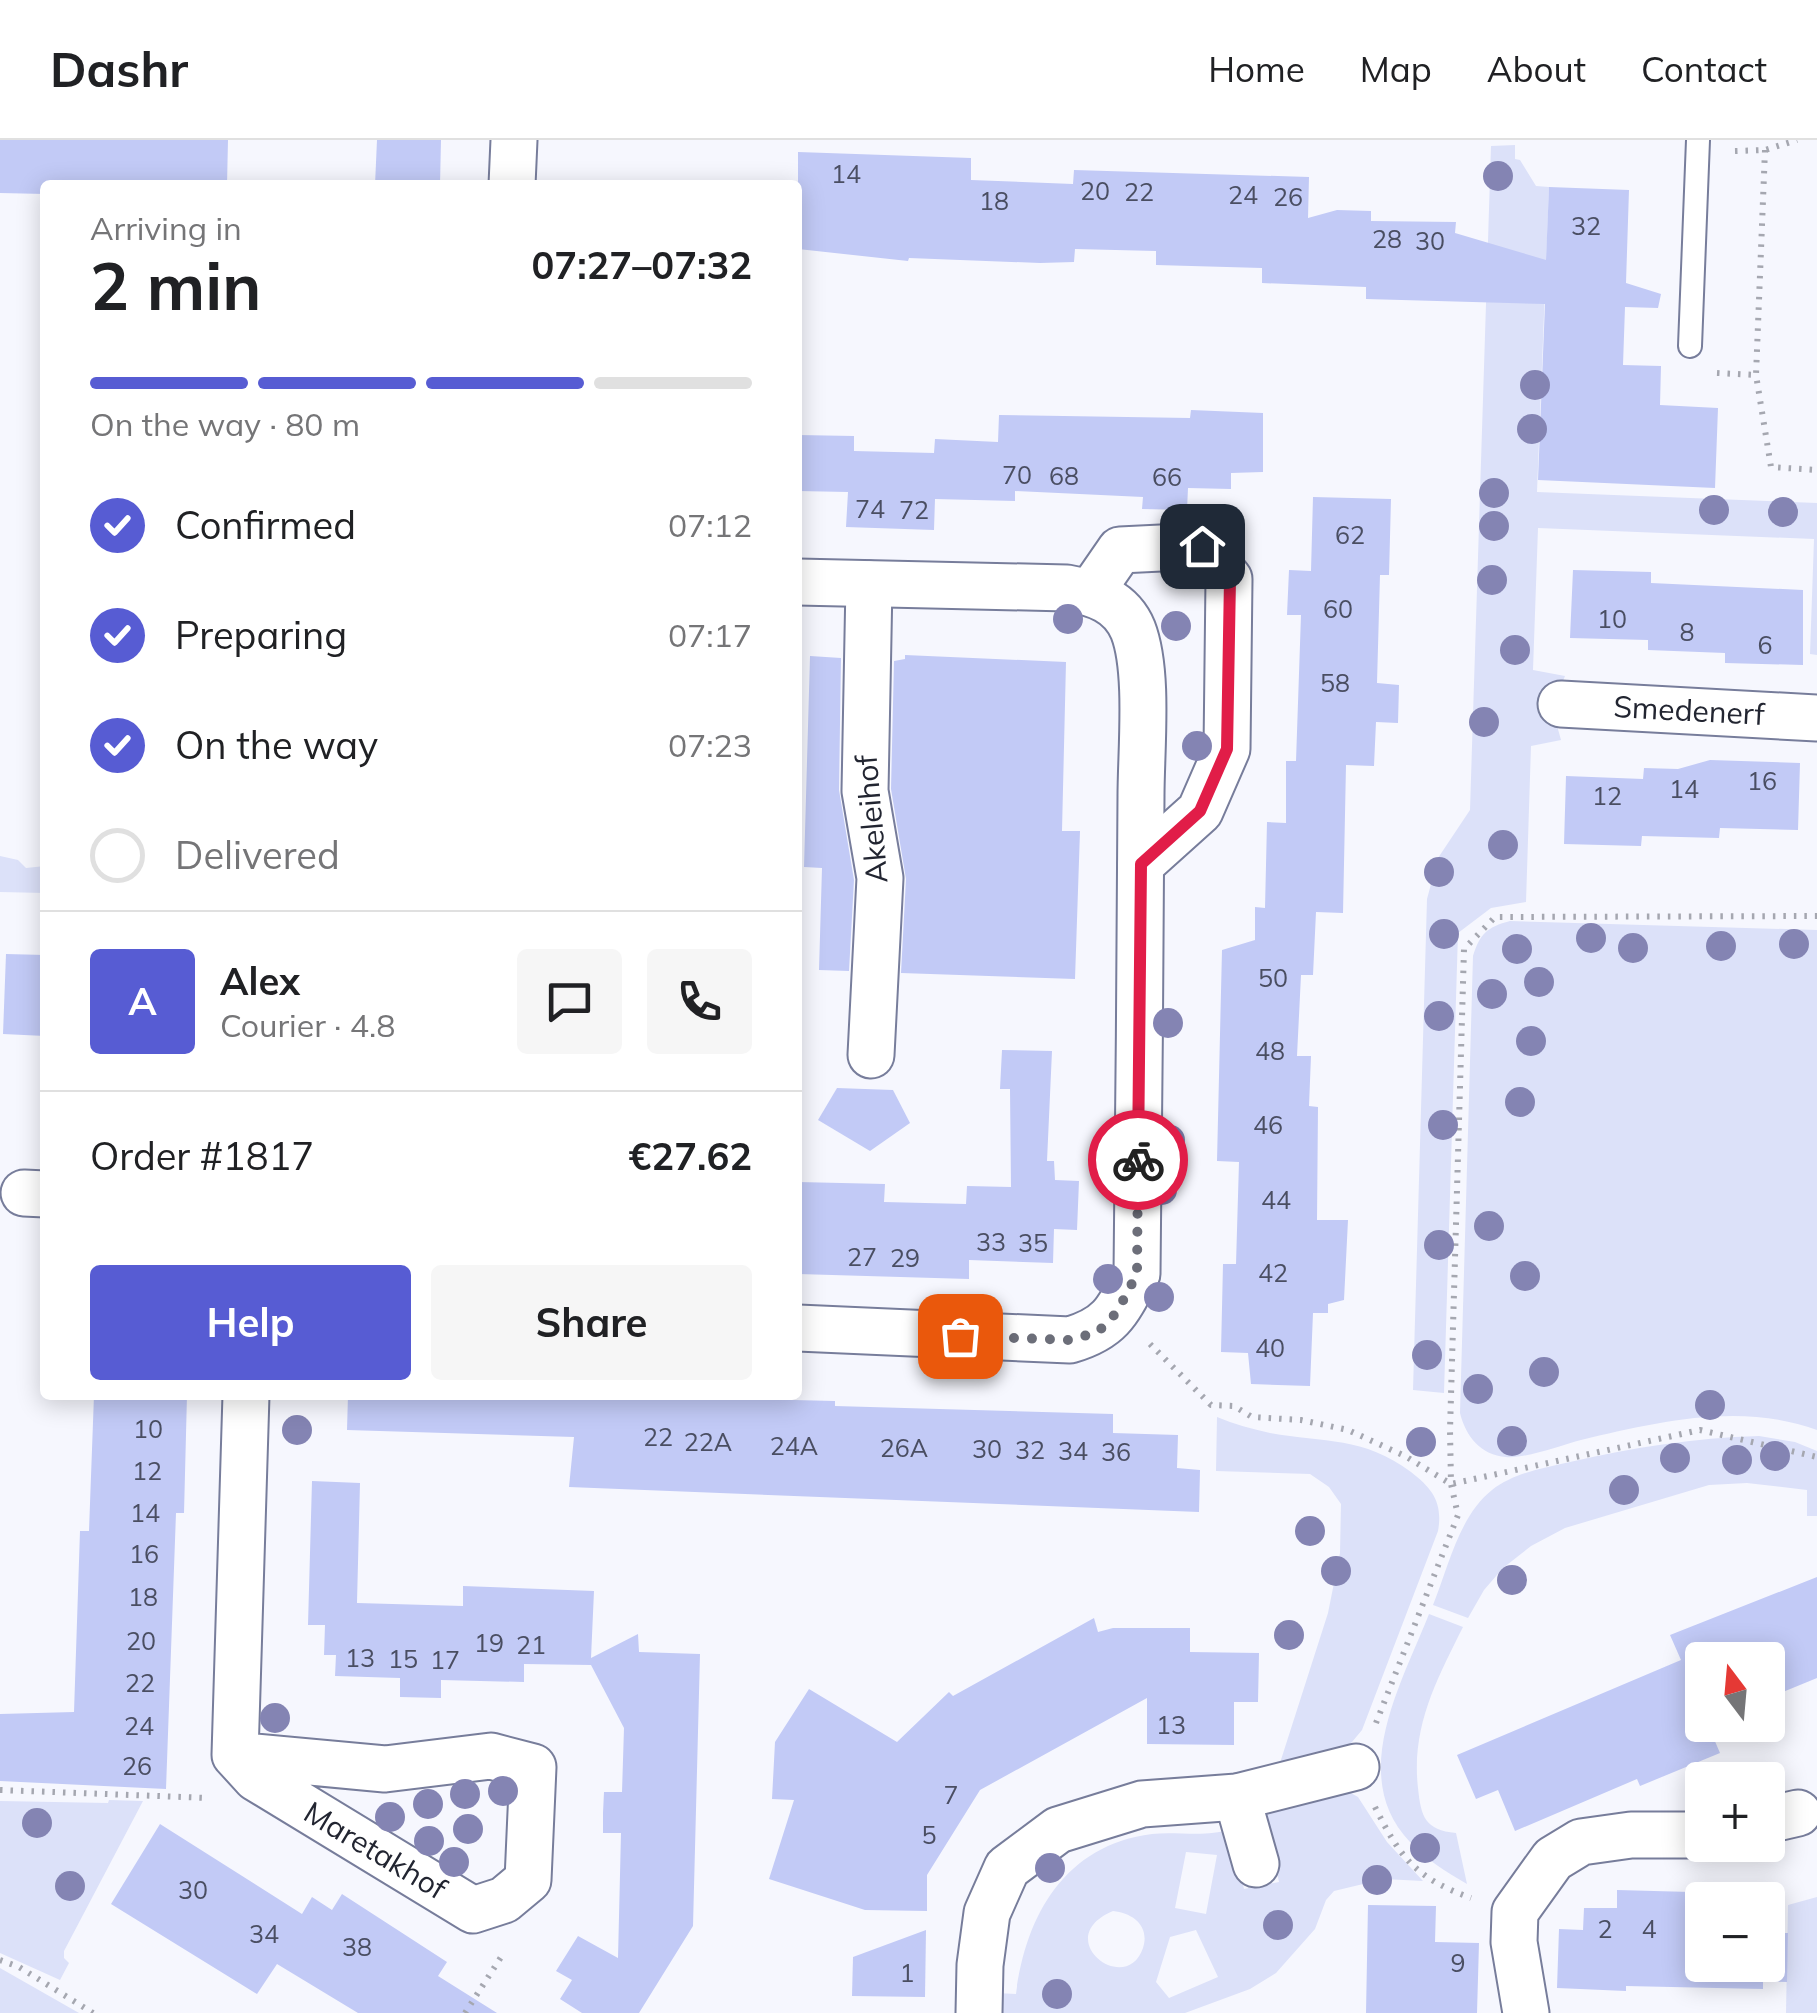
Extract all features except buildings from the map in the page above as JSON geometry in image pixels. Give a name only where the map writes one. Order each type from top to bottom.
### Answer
[{"type":"street","points":[[512,180],[514,140]]},
{"type":"street","points":[[1091,592],[1120,550],[1202,546],[1230,579],[1227,749],[1200,811],[1141,864]]},
{"type":"street","points":[[802,582],[1066,588],[1091,592],[1120,607],[1133,630],[1141,665],[1137,1274],[1117,1312],[1098,1332],[1070,1340],[802,1328]]},
{"type":"street","name":"Akeleihof","points":[[869,584],[866,791],[880,878],[872,1055]]},
{"type":"street","name":"Smedenerf","points":[[1561,704],[1817,718]]},
{"type":"street","points":[[245,1766],[246,1400]]},
{"type":"street","name":"Maretakhof","points":[[491,1756],[533,1768],[528,1880],[504,1900],[474,1910],[245,1766],[385,1769],[491,1756]]},
{"type":"street","points":[[979,2013],[987,1913],[1006,1868],[1058,1830],[1142,1804],[1237,1797],[1356,1766]]},
{"type":"street","points":[[1237,1797],[1256,1864]]},
{"type":"street","points":[[1526,2013],[1514,1942],[1515,1912],[1553,1859],[1581,1842],[1631,1835],[1685,1835]]},
{"type":"lane","points":[[1690,346],[1698,146]]},
{"type":"path","points":[[1698,146],[1765,150],[1797,140]]},
{"type":"path","points":[[1765,150],[1756,375],[1772,467],[1817,470]]},
{"type":"path","points":[[1515,1912],[1447,1889],[1418,1873],[1392,1840],[1356,1766],[1458,1515],[1451,1484],[1450,1430],[1464,949],[1496,916],[1817,916]]},
{"type":"path","points":[[1117,1312],[1211,1404],[1234,1406],[1252,1417],[1301,1420],[1348,1430],[1405,1456],[1451,1484],[1700,1430],[1817,1457]]},
{"type":"path","points":[[0,1790],[231,1799],[245,1766]]},
{"type":"path","points":[[0,1960],[19,1967],[92,2013]]},
{"type":"shaded area","points":[[1515,145],[1515,159],[1520,160],[1536,186],[1549,187],[1537,492],[1817,503],[1817,655],[1810,654],[1814,539],[1538,528],[1533,670],[1565,676],[1552,708],[1561,740],[1531,746],[1526,902],[1491,908],[1458,933],[1444,1393],[1413,1390],[1427,899],[1438,858],[1470,810],[1491,146]]},
{"type":"shaded area","points":[[0,856],[18,860],[26,868],[40,867],[40,893],[0,892]]},
{"type":"shaded area","points":[[1510,921],[1817,930],[1817,1430],[1759,1417],[1699,1418],[1639,1427],[1514,1457],[1489,1453],[1466,1430],[1460,1413],[1473,956],[1485,933]]},
{"type":"shaded area","points":[[1217,1417],[1270,1433],[1360,1446],[1376,1452],[1419,1478],[1437,1505],[1438,1531],[1362,1730],[1347,1748],[1279,1766],[1328,1613],[1340,1553],[1341,1504],[1329,1487],[1310,1474],[1216,1471]]},
{"type":"shaded area","points":[[1759,1436],[1795,1442],[1817,1451],[1817,1516],[1807,1516],[1807,1490],[1747,1483],[1709,1485],[1565,1528],[1531,1546],[1503,1568],[1468,1618],[1433,1605],[1471,1514],[1492,1490],[1510,1479],[1641,1448]]},
{"type":"shaded area","points":[[1429,1614],[1463,1627],[1435,1685],[1422,1724],[1417,1766],[1419,1798],[1431,1825],[1456,1833],[1467,1884],[1410,1842],[1392,1816],[1383,1788],[1381,1759],[1386,1729]]},
{"type":"shaded area","points":[[1335,1784],[1358,1797],[1387,1842],[1423,1881],[1384,1879],[1334,1891],[1326,1900],[1315,1929],[1276,1973],[1250,1989],[1185,2013],[999,2013],[996,1993],[1016,1994],[1029,1937],[1040,1912],[1073,1869],[1122,1841],[1152,1834],[1230,1829],[1244,1889],[1279,1882],[1266,1821],[1270,1806]],"holes":[[[1186,1852],[1217,1855],[1206,1914],[1175,1908]],[[1113,1911],[1138,1922],[1145,1940],[1134,1962],[1122,1967],[1098,1958],[1090,1948],[1088,1935],[1095,1922]],[[1196,1930],[1218,1977],[1169,1998],[1156,1982],[1170,1937]]]},
{"type":"shaded area","points":[[0,1801],[143,1801],[64,1951],[69,1963],[60,1980],[0,1953]]},
{"type":"shaded area","points":[[1817,1897],[1817,2013],[1786,2013],[1788,1905]]},
{"type":"shaded area","points":[[0,1968],[79,2013],[0,2013]]},
{"type":"way so far","points":[[960,1336],[1070,1340],[1098,1332],[1117,1312],[1137,1274],[1138,1160]]},
{"type":"route","points":[[1138,1160],[1141,864],[1200,811],[1227,749],[1230,579],[1202,546]]}]
